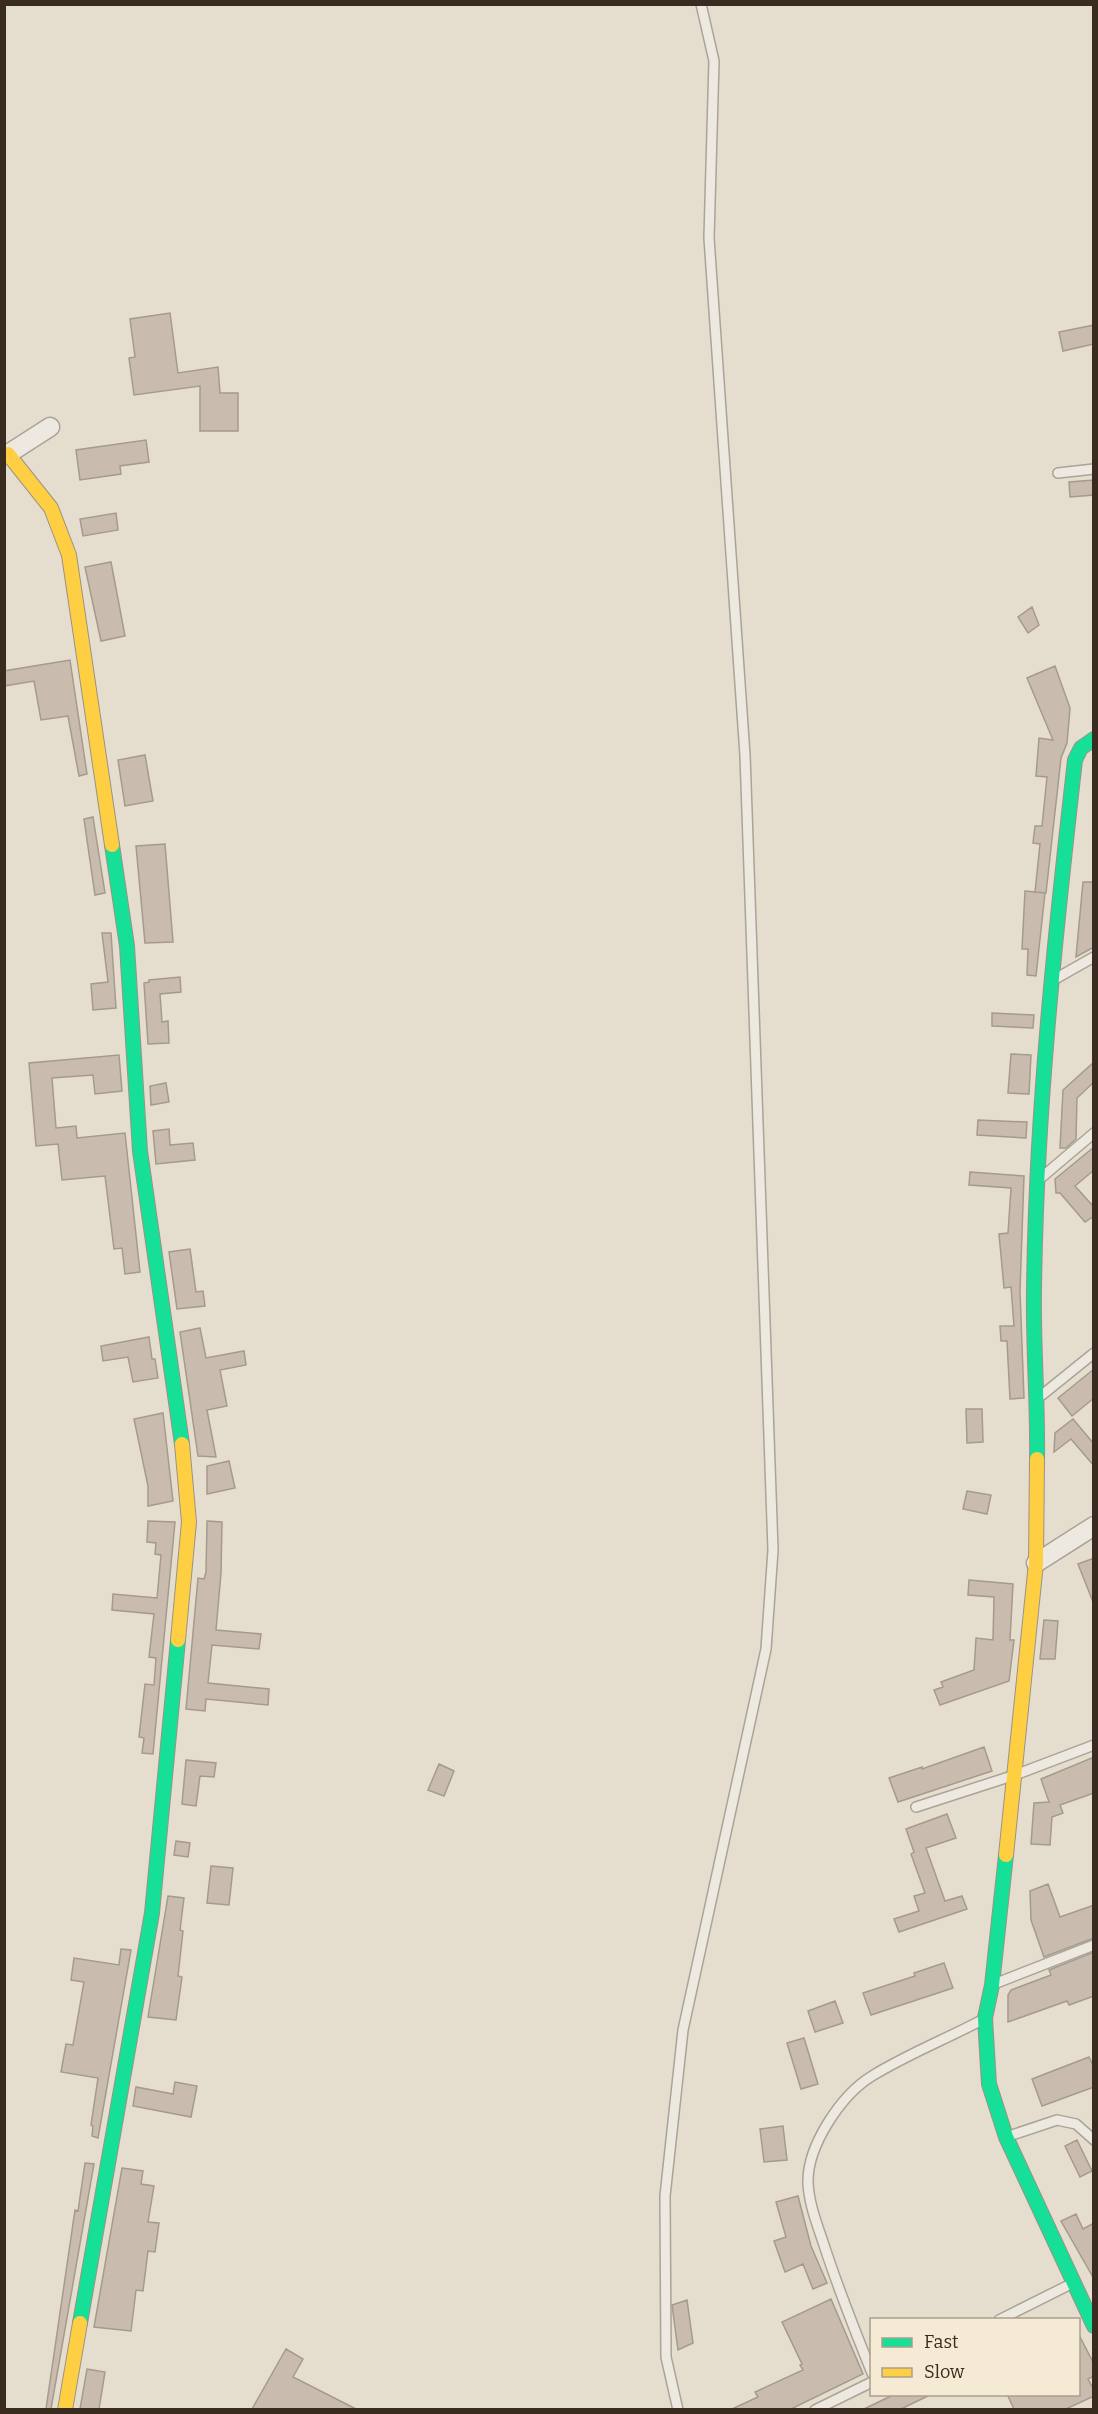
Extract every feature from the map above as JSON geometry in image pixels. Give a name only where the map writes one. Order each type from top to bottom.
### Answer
[{"type":"street","points":[[50,427],[6,456],[51,508],[69,555],[127,946],[140,1151],[184,1460],[189,1522],[152,1913],[65,2409]]},
{"type":"street","points":[[1094,739],[1081,748],[1075,760],[1050,982],[1034,1292],[1038,1398],[1036,1563],[992,1985],[986,2018],[988,2084],[1006,2137],[1094,2326]]},
{"type":"street","points":[[1036,1563],[1094,1526]]},
{"type":"lane","points":[[678,2409],[666,2357],[665,2196],[680,2054],[683,2030],[766,1649],[773,1550],[745,755],[709,238],[714,61],[700,4]]},
{"type":"lane","points":[[1058,473],[1094,469]]},
{"type":"lane","points":[[1050,982],[1094,957]]},
{"type":"lane","points":[[1038,1180],[1094,1133]]},
{"type":"lane","points":[[1038,1398],[1094,1353]]},
{"type":"lane","points":[[916,1807],[1015,1775],[1094,1745]]},
{"type":"lane","points":[[992,1985],[1094,1945]]},
{"type":"lane","points":[[870,2368],[841,2295],[810,2203],[808,2182],[810,2162],[828,2122],[854,2091],[871,2077],[986,2018]]},
{"type":"lane","points":[[1006,2137],[1057,2120],[1076,2124],[1094,2140]]},
{"type":"lane","points":[[1001,2318],[1073,2283]]},
{"type":"lane","points":[[815,2409],[870,2383]]},
{"type":"building","points":[[170,313],[178,373],[218,367],[220,393],[238,393],[238,431],[200,431],[200,386],[134,395],[129,358],[135,357],[130,319]]},
{"type":"building","points":[[1094,325],[1094,344],[1063,351],[1059,332]]},
{"type":"building","points":[[146,440],[149,462],[120,466],[121,474],[80,480],[76,450]]},
{"type":"building","points":[[1094,480],[1094,495],[1070,497],[1069,482]]},
{"type":"building","points":[[116,513],[118,530],[83,536],[80,519]]},
{"type":"building","points":[[111,562],[125,636],[101,641],[85,567]]},
{"type":"building","points":[[1032,607],[1039,625],[1028,633],[1018,617]]},
{"type":"building","points":[[70,660],[87,774],[79,776],[68,716],[41,720],[34,681],[4,686],[4,671]]},
{"type":"building","points":[[1055,666],[1070,708],[1067,743],[1061,758],[1046,893],[1035,892],[1040,844],[1033,843],[1035,826],[1042,826],[1047,777],[1036,776],[1039,738],[1053,740],[1027,678]]},
{"type":"building","points":[[145,755],[153,801],[125,806],[118,760]]},
{"type":"building","points":[[93,817],[105,893],[95,895],[84,819]]},
{"type":"building","points":[[165,844],[173,942],[145,943],[136,846]]},
{"type":"building","points":[[1083,882],[1094,882],[1094,947],[1076,957]]},
{"type":"building","points":[[1025,891],[1045,893],[1036,976],[1027,975],[1028,949],[1022,949]]},
{"type":"building","points":[[102,933],[111,933],[116,1008],[93,1010],[91,984],[108,982]]},
{"type":"building","points":[[180,977],[181,992],[160,994],[162,1022],[168,1021],[169,1043],[148,1044],[144,983],[149,980]]},
{"type":"building","points":[[992,1013],[1034,1015],[1033,1028],[992,1026]]},
{"type":"building","points":[[1011,1054],[1031,1055],[1029,1094],[1008,1093]]},
{"type":"building","points":[[119,1055],[122,1091],[95,1094],[93,1075],[52,1078],[56,1128],[76,1126],[77,1138],[125,1133],[140,1272],[125,1274],[122,1248],[114,1249],[105,1176],[62,1180],[58,1144],[36,1146],[29,1063]]},
{"type":"building","points":[[1094,1062],[1094,1082],[1077,1098],[1076,1139],[1066,1148],[1060,1148],[1063,1090]]},
{"type":"building","points":[[166,1083],[169,1102],[151,1105],[150,1086]]},
{"type":"building","points":[[978,1120],[1027,1122],[1026,1138],[977,1135]]},
{"type":"building","points":[[169,1129],[170,1145],[193,1143],[195,1160],[156,1164],[153,1131]]},
{"type":"building","points":[[1094,1147],[1094,1170],[1075,1186],[1094,1207],[1094,1216],[1085,1222],[1060,1193],[1056,1193],[1055,1179]]},
{"type":"building","points":[[970,1172],[1024,1176],[1020,1291],[1024,1398],[1010,1399],[1007,1341],[1001,1341],[1000,1326],[1014,1326],[1011,1287],[1004,1288],[999,1234],[1008,1233],[1011,1188],[969,1185]]},
{"type":"building","points":[[190,1249],[196,1292],[203,1291],[205,1306],[177,1309],[169,1252]]},
{"type":"building","points":[[200,1328],[206,1358],[244,1351],[246,1365],[220,1370],[227,1406],[207,1410],[216,1457],[198,1456],[180,1332]]},
{"type":"building","points":[[149,1337],[158,1378],[133,1382],[128,1357],[103,1361],[101,1346]]},
{"type":"building","points":[[1094,1369],[1094,1398],[1072,1416],[1058,1398]]},
{"type":"building","points":[[966,1409],[982,1409],[983,1442],[967,1443]]},
{"type":"building","points":[[163,1413],[173,1501],[148,1506],[148,1486],[134,1419]]},
{"type":"building","points":[[1073,1419],[1094,1444],[1094,1466],[1071,1439],[1054,1452],[1055,1433]]},
{"type":"building","points":[[229,1461],[235,1488],[207,1494],[207,1466]]},
{"type":"building","points":[[967,1491],[991,1495],[987,1514],[963,1509]]},
{"type":"building","points":[[148,1521],[175,1522],[153,1754],[142,1753],[144,1738],[139,1737],[145,1684],[154,1685],[156,1658],[149,1657],[154,1614],[112,1610],[113,1594],[157,1598],[161,1555],[155,1554],[156,1543],[147,1542]]},
{"type":"building","points":[[207,1521],[222,1522],[221,1573],[216,1630],[261,1634],[259,1649],[212,1645],[208,1683],[269,1689],[268,1705],[206,1699],[205,1711],[186,1709],[198,1578],[204,1579],[206,1572]]},
{"type":"building","points":[[1094,1558],[1094,1601],[1093,1602],[1078,1564]]},
{"type":"building","points":[[969,1580],[1013,1584],[1010,1640],[1014,1640],[1009,1681],[940,1705],[934,1690],[943,1687],[941,1682],[974,1670],[976,1638],[993,1640],[994,1597],[968,1595]]},
{"type":"building","points":[[1044,1620],[1058,1621],[1055,1659],[1040,1659]]},
{"type":"building","points":[[984,1747],[992,1771],[898,1802],[889,1778]]},
{"type":"building","points":[[1094,1757],[1094,1793],[1060,1805],[1063,1813],[1052,1817],[1050,1845],[1031,1844],[1034,1803],[1049,1802],[1041,1779]]},
{"type":"building","points":[[186,1760],[216,1763],[214,1777],[200,1776],[196,1806],[182,1804]]},
{"type":"building","points":[[439,1764],[454,1771],[444,1796],[428,1790]]},
{"type":"building","points":[[947,1814],[956,1838],[926,1848],[945,1901],[962,1896],[967,1909],[899,1932],[894,1919],[919,1911],[914,1896],[925,1893],[911,1854],[914,1852],[906,1829]]},
{"type":"building","points":[[176,1841],[190,1843],[188,1857],[174,1855]]},
{"type":"building","points":[[211,1866],[233,1868],[229,1905],[207,1903]]},
{"type":"building","points":[[1048,1884],[1060,1917],[1094,1905],[1094,1938],[1044,1957],[1031,1920],[1030,1891]]},
{"type":"building","points":[[168,1896],[184,1898],[178,1976],[182,1977],[176,2020],[148,2017]]},
{"type":"building","points":[[121,1949],[131,1950],[98,2138],[92,2136],[93,2126],[91,2125],[98,2078],[61,2072],[66,2044],[73,2045],[84,1982],[71,1980],[74,1958],[119,1965]]},
{"type":"building","points":[[1094,1952],[1094,1996],[1069,2005],[1067,2001],[1008,2022],[1008,1995],[1011,1990],[1051,1975],[1049,1970]]},
{"type":"building","points":[[944,1963],[953,1988],[871,2015],[863,1993],[915,1976],[914,1973]]},
{"type":"building","points":[[835,2001],[843,2023],[815,2032],[808,2011]]},
{"type":"building","points":[[804,2038],[818,2084],[801,2089],[787,2043]]},
{"type":"building","points":[[1089,2057],[1094,2068],[1094,2087],[1042,2106],[1032,2079]]},
{"type":"building","points":[[175,2082],[197,2086],[191,2117],[133,2106],[136,2087],[173,2094]]},
{"type":"building","points":[[783,2126],[787,2160],[764,2162],[760,2129]]},
{"type":"building","points":[[1077,2140],[1092,2171],[1080,2177],[1065,2146]]},
{"type":"building","points":[[85,2163],[94,2164],[51,2409],[46,2409],[75,2210],[78,2211]]},
{"type":"building","points":[[122,2168],[143,2171],[141,2184],[154,2186],[148,2222],[159,2223],[155,2252],[148,2251],[143,2291],[136,2290],[131,2331],[94,2327]]},
{"type":"building","points":[[798,2196],[811,2246],[827,2283],[813,2289],[803,2264],[785,2272],[774,2241],[786,2237],[776,2202]]},
{"type":"building","points":[[1076,2214],[1083,2229],[1094,2223],[1094,2279],[1061,2221]]},
{"type":"building","points":[[831,2299],[863,2374],[791,2409],[732,2409],[758,2397],[755,2392],[803,2370],[782,2322]]},
{"type":"building","points":[[687,2300],[693,2343],[678,2350],[672,2305]]},
{"type":"building","points":[[1080,2337],[1094,2364],[1094,2376],[1088,2379],[1094,2390],[1094,2396],[1066,2409],[1014,2409],[1008,2396],[1080,2396]]},
{"type":"building","points":[[286,2349],[303,2359],[293,2377],[356,2409],[252,2409]]},
{"type":"building","points":[[87,2369],[105,2372],[99,2409],[80,2409]]},
{"type":"building","points":[[891,2396],[928,2396],[901,2409],[864,2409]]},
{"type":"traffic: fast","points":[[1037,1459],[1034,1311],[1036,1224],[1038,1157],[1048,1025],[1075,760],[1081,748],[1094,739]]},
{"type":"traffic: fast","points":[[112,845],[127,946],[140,1151],[182,1444]]},
{"type":"traffic: fast","points":[[80,2323],[152,1913],[178,1640]]},
{"type":"traffic: fast","points":[[1006,1855],[992,1985],[985,2018],[989,2084],[1006,2137],[1094,2326]]},
{"type":"traffic: slow","points":[[4,457],[8,454],[51,508],[69,555],[112,845]]},
{"type":"traffic: slow","points":[[178,1640],[189,1522],[182,1444]]},
{"type":"traffic: slow","points":[[1006,1855],[1036,1563],[1037,1459]]},
{"type":"traffic: slow","points":[[65,2410],[80,2323]]}]
